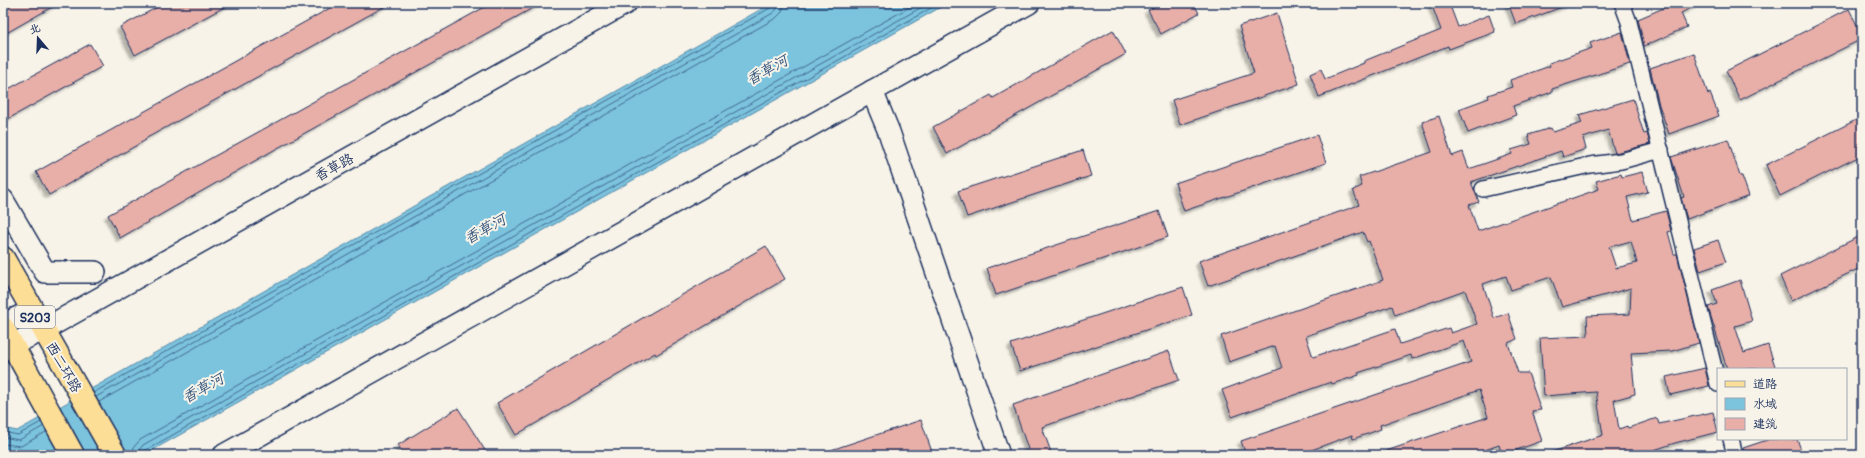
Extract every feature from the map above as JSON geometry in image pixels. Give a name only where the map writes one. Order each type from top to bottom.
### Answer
[{"type":"main road","name":"西二环路","points":[[3,258],[68,375],[115,455]]},
{"type":"main road","name":"S203","points":[[6,341],[39,394],[73,455]]},
{"type":"street","name":"香草路","points":[[6,341],[43,330],[626,3]]},
{"type":"street","points":[[224,455],[1029,3]]},
{"type":"street","points":[[1622,3],[1629,22],[1717,380]]},
{"type":"street","points":[[872,91],[889,132],[999,455]]},
{"type":"street","points":[[1483,189],[1590,165],[1621,161],[1661,150]]},
{"type":"street","points":[[3,200],[45,272],[95,272]]},
{"type":"street","points":[[3,324],[32,311]]},
{"type":"street","points":[[1731,440],[1734,455]]},
{"type":"water","name":"香草河","points":[[772,3],[948,3],[144,455],[3,455],[3,428],[17,431]]},
{"type":"building","points":[[3,3],[59,3],[3,35]]},
{"type":"building","points":[[165,3],[232,3],[135,55],[120,27]]},
{"type":"building","points":[[339,3],[391,3],[145,139],[146,140],[49,195],[36,172]]},
{"type":"building","points":[[492,3],[542,3],[274,150],[120,238],[108,215]]},
{"type":"building","points":[[1161,3],[1193,3],[1199,13],[1161,34],[1148,10]]},
{"type":"building","points":[[1431,3],[1449,3],[1458,27],[1489,15],[1495,32],[1449,49],[1448,46],[1319,97],[1310,74],[1321,69],[1325,79],[1364,63],[1364,61],[1441,30]]},
{"type":"building","points":[[1508,3],[1569,3],[1570,4],[1516,24]]},
{"type":"building","points":[[1675,3],[1701,3],[1681,13],[1687,27],[1644,46],[1638,19]]},
{"type":"building","points":[[1849,9],[1862,35],[1862,39],[1740,100],[1726,71]]},
{"type":"building","points":[[1277,13],[1299,84],[1180,125],[1172,100],[1254,73],[1239,26]]},
{"type":"building","points":[[1113,30],[1126,54],[947,154],[933,127],[991,95],[993,98]]},
{"type":"building","points":[[1622,32],[1630,64],[1552,89],[1552,92],[1513,106],[1516,115],[1468,133],[1459,109],[1489,98],[1488,95],[1512,87],[1510,80],[1550,66],[1549,63],[1592,48],[1590,43]]},
{"type":"building","points":[[90,44],[103,66],[8,119],[3,111],[3,92]]},
{"type":"building","points":[[1694,53],[1708,94],[1710,93],[1719,116],[1669,134],[1659,105],[1650,68]]},
{"type":"building","points":[[1633,99],[1644,134],[1647,133],[1650,144],[1615,153],[1608,130],[1583,138],[1586,149],[1563,157],[1561,151],[1471,182],[1479,202],[1469,205],[1478,231],[1599,189],[1596,181],[1621,174],[1622,177],[1642,172],[1648,192],[1627,197],[1633,220],[1666,211],[1671,231],[1668,232],[1674,254],[1677,254],[1699,343],[1672,351],[1631,353],[1635,394],[1614,400],[1619,429],[1627,426],[1628,428],[1657,418],[1659,424],[1713,412],[1717,432],[1675,443],[1639,455],[1550,455],[1549,453],[1603,435],[1596,392],[1544,396],[1540,338],[1588,336],[1587,316],[1630,314],[1631,288],[1562,307],[1551,277],[1511,290],[1506,276],[1483,284],[1494,318],[1508,313],[1517,339],[1508,343],[1518,373],[1528,373],[1541,410],[1532,411],[1542,441],[1502,455],[1499,445],[1471,455],[1380,455],[1380,453],[1488,417],[1479,390],[1380,425],[1381,429],[1353,439],[1352,435],[1298,455],[1246,455],[1241,441],[1471,362],[1464,341],[1412,359],[1411,355],[1358,373],[1359,375],[1332,384],[1331,382],[1232,417],[1222,390],[1282,368],[1275,346],[1229,362],[1221,336],[1383,280],[1369,241],[1367,242],[1363,232],[1208,286],[1199,261],[1359,205],[1353,190],[1362,186],[1359,177],[1432,152],[1422,122],[1439,116],[1452,156],[1463,152],[1469,169],[1512,154],[1511,150],[1531,144],[1528,135],[1551,128],[1553,132],[1582,123],[1579,115]],"holes":[[[1631,241],[1637,263],[1616,268],[1609,247]],[[1465,290],[1477,324],[1451,333],[1449,328],[1400,344],[1395,329],[1313,357],[1306,336],[1392,306],[1395,315]]]},
{"type":"building","points":[[1862,117],[1862,155],[1780,196],[1766,165]]},
{"type":"building","points":[[1317,135],[1326,163],[1184,211],[1175,183]]},
{"type":"building","points":[[1728,139],[1740,176],[1742,176],[1749,196],[1687,219],[1681,198],[1684,197],[1671,157]]},
{"type":"building","points":[[1083,150],[1091,176],[967,217],[958,191]]},
{"type":"building","points":[[1159,211],[1168,237],[996,295],[987,268]]},
{"type":"building","points":[[1862,235],[1862,267],[1791,301],[1780,276]]},
{"type":"building","points":[[1718,240],[1726,262],[1700,271],[1694,248]]},
{"type":"building","points":[[766,246],[785,279],[656,355],[655,353],[516,435],[497,403]]},
{"type":"building","points":[[1740,280],[1752,321],[1735,326],[1744,353],[1768,345],[1776,368],[1727,368],[1708,307],[1717,304],[1712,290]]},
{"type":"building","points":[[1183,287],[1192,315],[1020,371],[1011,344]]},
{"type":"building","points":[[1169,351],[1179,380],[1042,427],[1052,455],[1030,455],[1013,405]]},
{"type":"building","points":[[1705,368],[1709,386],[1670,395],[1666,377]]},
{"type":"building","points":[[458,408],[488,455],[404,455],[398,445]]},
{"type":"building","points":[[921,420],[933,455],[822,455],[822,453]]},
{"type":"building","points":[[1767,440],[1797,440],[1803,455],[1744,455],[1743,448]]}]
